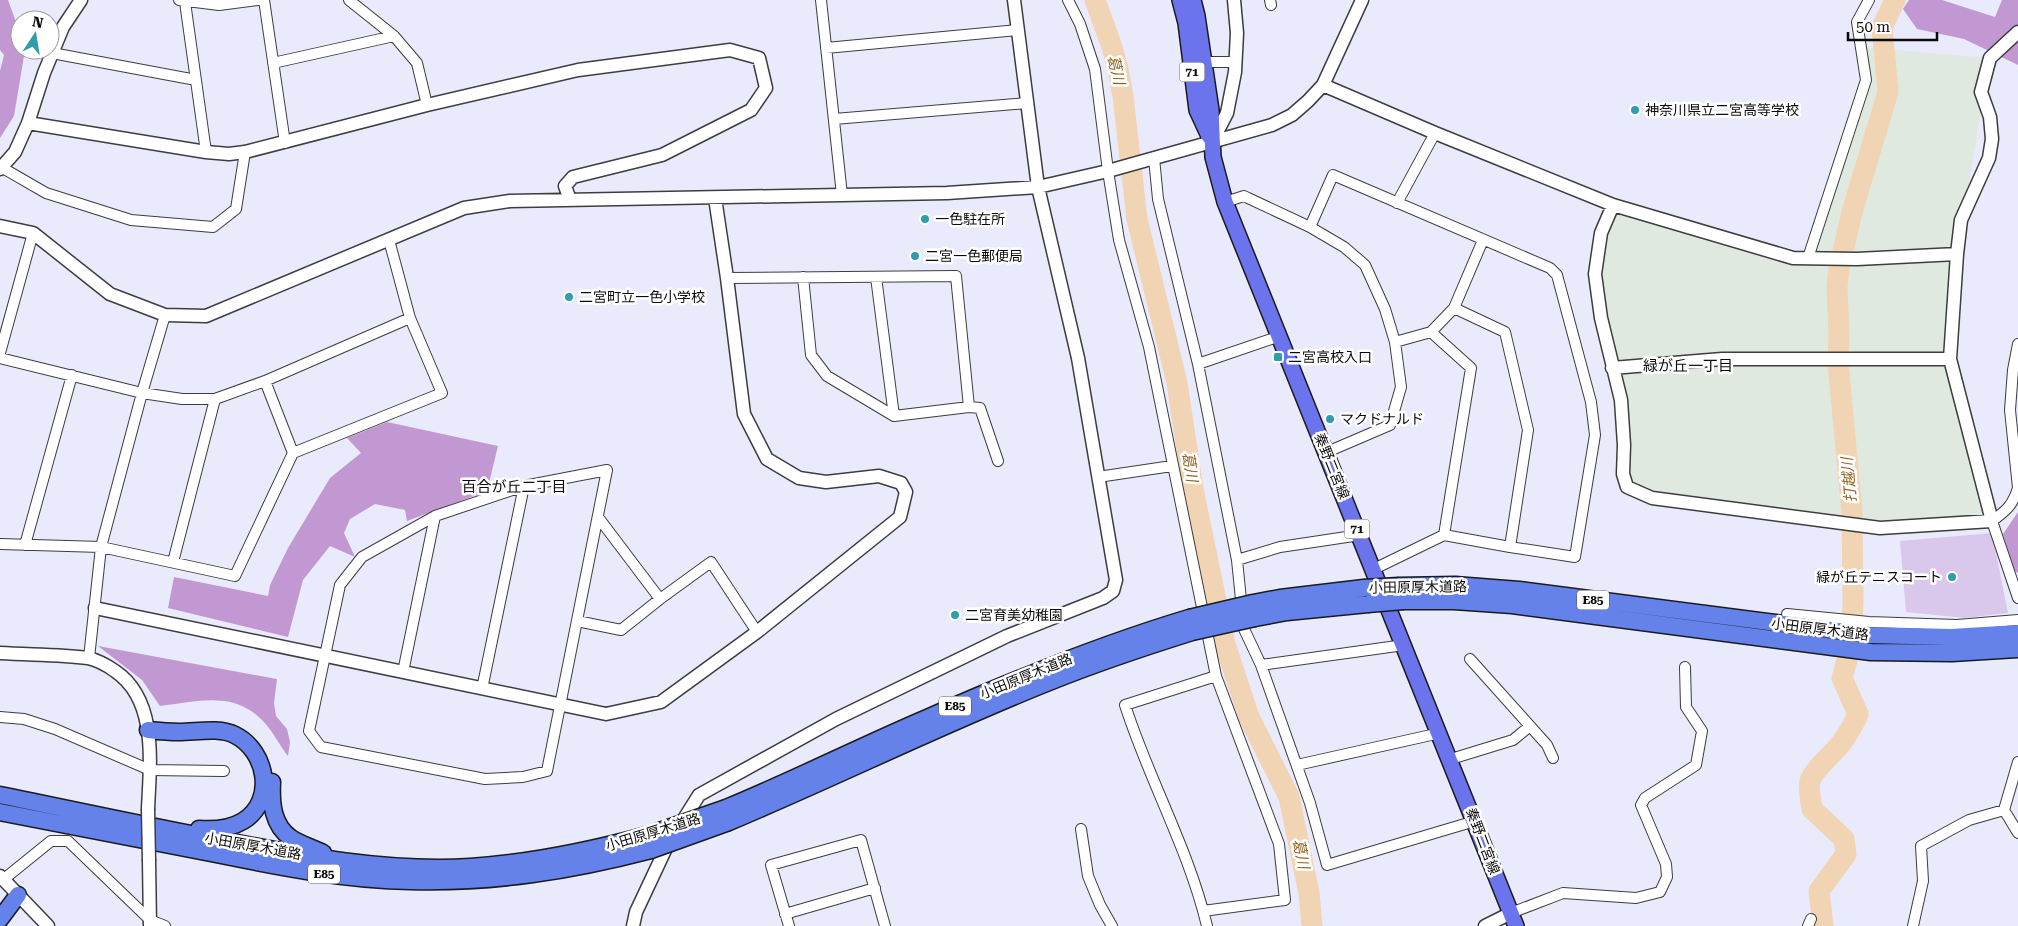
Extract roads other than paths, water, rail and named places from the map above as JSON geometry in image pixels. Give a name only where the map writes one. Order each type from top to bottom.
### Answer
[{"type":"highway","name":"小田原厚木道路","points":[[0,812],[326,874],[410,881],[468,881],[532,876],[595,864],[649,842],[727,815],[1049,682],[1133,651],[1191,625],[1254,610],[1287,612],[1366,596],[1401,594],[1454,585],[1519,590],[1786,619],[1869,635],[1951,637],[2018,633]]},
{"type":"highway","name":"小田原厚木道路","points":[[1401,594],[1454,601],[1512,605],[1870,652],[1952,653],[2018,648]]},
{"type":"highway","points":[[148,730],[188,723],[213,722],[229,724],[256,738],[266,751],[272,766],[271,800],[273,814],[279,826],[290,838],[336,860]]},
{"type":"highway","points":[[148,730],[218,731],[234,734],[248,743],[257,754],[262,766],[264,781],[262,796],[255,810],[244,820],[230,827],[213,830],[164,829]]},
{"type":"highway","name":"小田原厚木道路","points":[[0,795],[259,848],[336,860],[409,867],[468,867],[530,861],[649,842]]},
{"type":"highway","points":[[0,817],[92,830]]},
{"type":"highway","points":[[0,904],[18,895]]},
{"type":"highway","points":[[0,919],[18,895]]},
{"type":"main road","name":"秦野二宮線","points":[[1180,0],[1186,23],[1197,110],[1212,142]]},
{"type":"main road","name":"秦野二宮線","points":[[1193,0],[1211,110],[1212,142],[1216,171],[1225,202],[1514,920]]},
{"type":"street","points":[[60,34],[81,0]]},
{"type":"street","points":[[206,152],[196,80],[181,1],[219,5],[258,0]]},
{"type":"street","points":[[264,0],[285,143]]},
{"type":"street","points":[[349,0],[394,36],[417,63],[427,105]]},
{"type":"street","points":[[821,0],[842,195]]},
{"type":"street","points":[[633,926],[636,912],[667,846],[699,795],[836,719],[1007,636],[1103,598],[1112,591],[1116,580],[1078,358],[1038,187],[1014,0]]},
{"type":"street","points":[[1068,0],[1080,24],[1095,69],[1112,170],[1119,240],[1149,347],[1216,676],[1279,844],[1285,900],[1203,911]]},
{"type":"street","points":[[1212,142],[1227,113],[1236,62],[1237,33],[1234,0]]},
{"type":"street","points":[[0,226],[32,233],[110,294],[165,315],[206,316],[464,208],[510,201],[948,193],[1038,187],[1112,170],[1272,125],[1292,115],[1323,85],[1362,0]]},
{"type":"street","points":[[1809,258],[1866,80],[1857,22],[1869,0]]},
{"type":"street","points":[[826,48],[1018,30]]},
{"type":"street","points":[[2018,32],[1990,58],[1981,92],[1990,117],[1992,139],[1989,158],[1961,220],[1950,359],[1992,521],[2018,598]]},
{"type":"street","points":[[273,63],[394,36]]},
{"type":"street","points":[[28,123],[206,152],[229,154],[285,143],[427,105],[578,70],[730,50],[759,58],[766,88],[751,110],[662,155],[573,177],[565,186],[570,200]]},
{"type":"street","points":[[60,54],[196,80]]},
{"type":"street","points":[[49,60],[28,123],[15,152],[1,168],[46,194],[131,220],[213,227],[236,209],[245,152]]},
{"type":"street","points":[[1204,62],[1236,62]]},
{"type":"street","points":[[1323,85],[1435,133],[1613,205],[1793,258],[1857,259],[1957,254]]},
{"type":"street","points":[[834,119],[1027,103]]},
{"type":"street","points":[[1397,203],[1435,133]]},
{"type":"street","points":[[1149,159],[1198,364],[1237,560],[1244,629],[1262,666],[1297,765],[1310,803],[1327,865],[1475,821]]},
{"type":"street","points":[[1310,227],[1334,175],[1550,268],[1557,275],[1591,402],[1595,435],[1575,557],[1444,535],[1374,569]]},
{"type":"street","points":[[1225,202],[1244,196],[1310,227],[1344,247],[1365,266],[1385,309],[1395,342],[1401,387],[1390,424],[1327,452]]},
{"type":"street","points":[[95,608],[606,714],[661,702],[757,632],[900,518],[906,492],[901,483],[879,476],[826,482],[800,478],[767,459],[744,414],[715,198]]},
{"type":"street","points":[[1613,205],[1601,233],[1595,274],[1600,318],[1621,400],[1624,445],[1623,474],[1627,487],[1652,498],[1880,528],[1992,521],[2009,509],[2015,500],[2018,488],[2010,410],[2013,370],[2018,344]]},
{"type":"street","points":[[0,353],[32,233]]},
{"type":"street","points":[[0,544],[101,547],[236,576],[293,453],[442,393],[410,318],[389,240]]},
{"type":"street","points":[[1395,342],[1431,332],[1454,308],[1483,240]]},
{"type":"street","points":[[727,278],[956,276],[969,407]]},
{"type":"street","points":[[876,277],[894,416]]},
{"type":"street","points":[[803,278],[810,355],[827,376],[894,416],[969,407],[980,408],[998,461]]},
{"type":"street","points":[[1454,308],[1504,332],[1526,421],[1528,430],[1510,547]]},
{"type":"street","points":[[89,658],[101,547],[165,315]]},
{"type":"street","points":[[0,358],[142,393],[182,399],[215,399],[265,381],[410,318]]},
{"type":"street","points":[[1431,332],[1471,368],[1444,535]]},
{"type":"street","points":[[1198,364],[1280,336]]},
{"type":"street","points":[[1612,368],[1722,359],[1950,359]]},
{"type":"street","points":[[25,545],[72,375]]},
{"type":"street","points":[[265,381],[293,453]]},
{"type":"street","points":[[173,562],[215,399]]},
{"type":"street","points":[[1098,477],[1172,466]]},
{"type":"street","points":[[607,470],[547,771],[523,777],[485,779],[321,747],[309,731],[340,585],[362,557],[435,516],[524,486],[607,470]]},
{"type":"street","points":[[482,689],[524,486]]},
{"type":"street","points":[[403,672],[435,516]]},
{"type":"street","points":[[598,517],[660,599]]},
{"type":"street","points":[[1237,560],[1280,547],[1360,535]]},
{"type":"street","points":[[577,621],[621,630],[711,562],[757,632]]},
{"type":"street","points":[[1786,619],[1957,625],[2018,620]]},
{"type":"street","points":[[1262,666],[1404,645]]},
{"type":"street","points":[[0,653],[89,658],[110,667],[124,677],[142,704],[148,730],[150,770],[148,809],[150,923]]},
{"type":"street","points":[[1470,659],[1548,745],[1552,758]]},
{"type":"street","points":[[1485,926],[1514,920],[1563,893],[1636,898],[1660,892],[1667,877],[1666,864],[1641,805],[1645,798],[1696,765],[1702,731],[1686,708],[1685,667]]},
{"type":"street","points":[[1207,926],[1125,705],[1216,676]]},
{"type":"street","points":[[0,717],[24,719],[55,729],[150,770],[224,771]]},
{"type":"street","points":[[1450,759],[1513,740],[1530,726]]},
{"type":"street","points":[[1297,765],[1440,733]]},
{"type":"street","points":[[2018,762],[2004,810],[2018,833]]},
{"type":"street","points":[[1913,926],[1923,881],[1921,846],[1969,820],[2004,810]]},
{"type":"street","points":[[1082,829],[1088,876],[1100,905],[1112,926]]},
{"type":"street","points":[[788,926],[771,865],[861,840],[885,926]]},
{"type":"street","points":[[48,926],[2,878],[51,841],[68,841],[150,923],[165,926]]},
{"type":"street","points":[[785,914],[875,888]]},
{"type":"waterway","name":"葛川","points":[[1095,0],[1118,69],[1123,96],[1137,219],[1177,383],[1193,489],[1225,644],[1249,717],[1289,797],[1309,893],[1312,926]]},
{"type":"waterway","name":"打越川","points":[[1823,926],[1819,891],[1846,854],[1844,839],[1812,809],[1809,792],[1810,781],[1818,768],[1838,747],[1858,714],[1842,678],[1851,646],[1853,600],[1852,513],[1838,363],[1837,287],[1839,268],[1852,212],[1888,92],[1882,27],[1895,0]]},
{"type":"place","name":"神奈川県立二宮高等学校","points":[[1635,110]]},
{"type":"place","name":"一色駐在所","points":[[925,219]]},
{"type":"place","name":"二宮一色郵便局","points":[[915,256]]},
{"type":"place","name":"二宮町立一色小学校","points":[[569,297]]},
{"type":"place","name":"二宮高校入口","points":[[1278,357]]},
{"type":"place","name":"マクドナルド","points":[[1330,419]]},
{"type":"place","name":"緑が丘テニスコート","points":[[1952,577]]},
{"type":"place","name":"二宮育美幼稚園","points":[[955,615]]},
{"type":"district","name":"緑が丘一丁目","points":[[1688,366]]},
{"type":"district","name":"百合が丘二丁目","points":[[514,487]]}]
